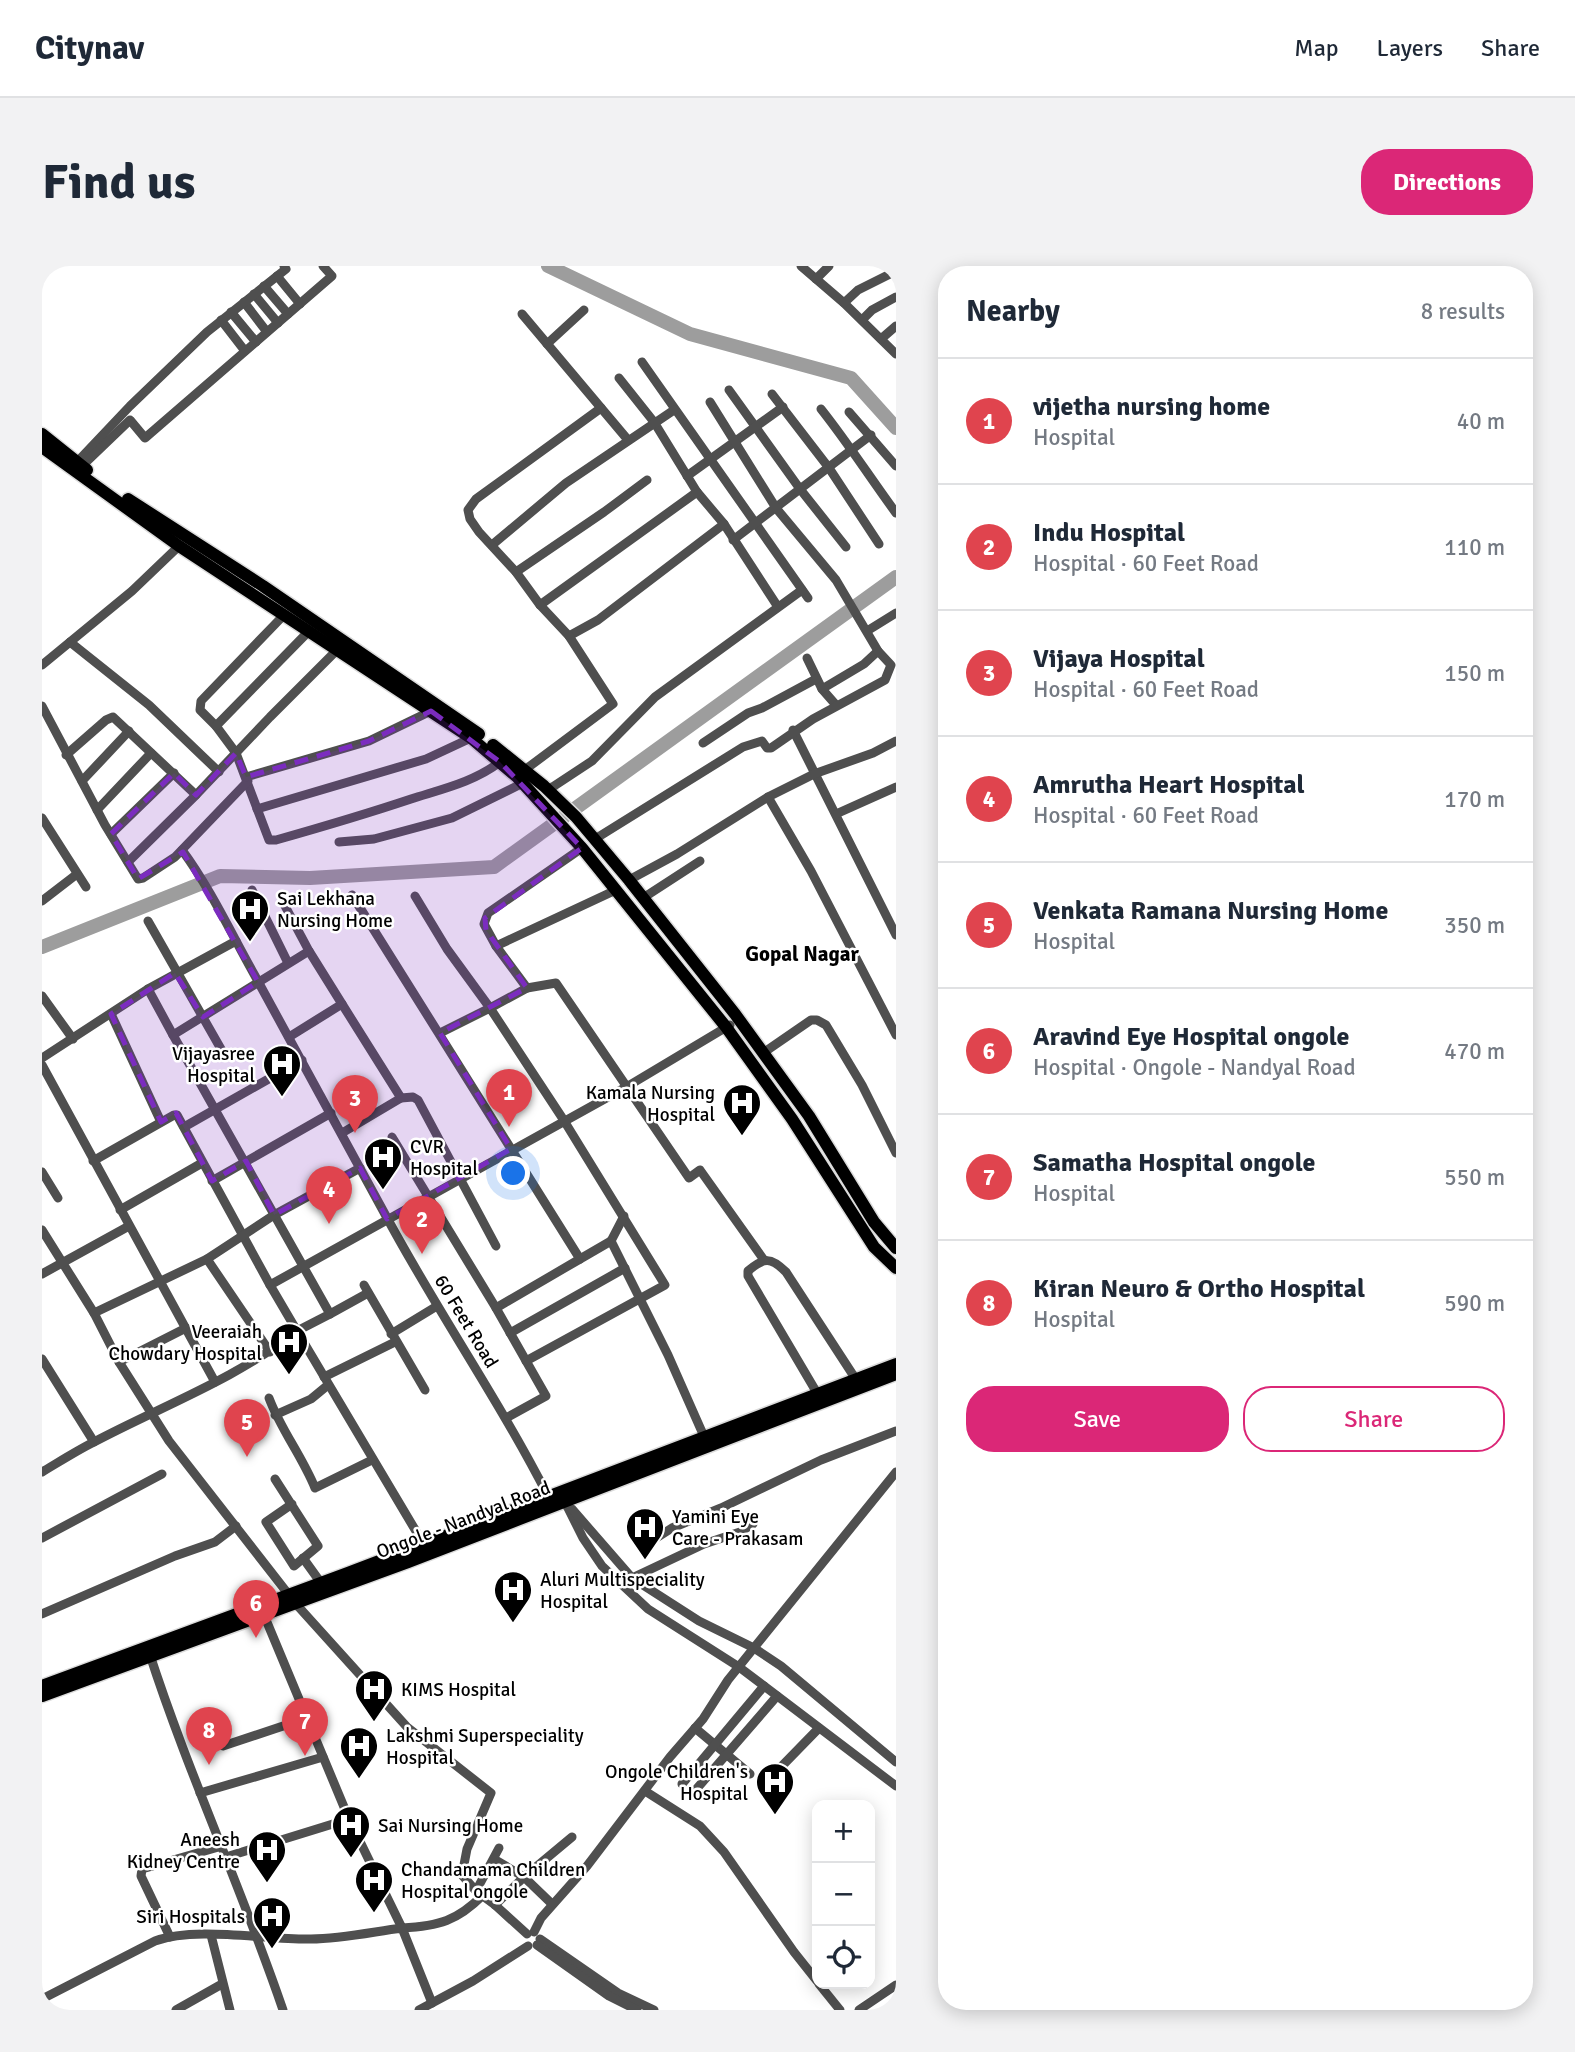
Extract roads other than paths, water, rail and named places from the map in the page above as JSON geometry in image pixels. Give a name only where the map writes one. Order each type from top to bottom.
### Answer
[{"type":"main road","points":[[42,435],[133,503],[263,586],[432,701],[521,777]]},
{"type":"main road","points":[[42,447],[283,616],[471,738],[576,817],[740,1021],[809,1116],[890,1235],[896,1248]]},
{"type":"main road","points":[[542,790],[567,831],[726,1027],[792,1119],[874,1247],[896,1268]]},
{"type":"main road","name":"Ongole - Nandyal Road","points":[[705,1441],[855,1378],[896,1364]]},
{"type":"main road","name":"Ongole - Nandyal Road","points":[[43,1689],[350,1578],[705,1441],[896,1374]]},
{"type":"main road","name":"Ongole - Nandyal Road","points":[[149,1652],[264,1615],[321,1583],[350,1578],[423,1543],[556,1498]]},
{"type":"street","points":[[127,416],[145,438],[332,276],[323,266]]},
{"type":"street","points":[[801,266],[896,354]]},
{"type":"street","points":[[816,279],[829,266]]},
{"type":"street","points":[[80,464],[221,320],[286,267]]},
{"type":"street","points":[[844,303],[858,290],[896,271]]},
{"type":"street","points":[[277,276],[300,304]]},
{"type":"street","points":[[264,286],[288,314]]},
{"type":"street","points":[[254,294],[278,323]]},
{"type":"street","points":[[862,320],[872,310],[896,297]]},
{"type":"street","points":[[244,302],[267,332]]},
{"type":"street","points":[[547,344],[584,310]]},
{"type":"street","points":[[231,312],[256,342]]},
{"type":"street","points":[[522,314],[628,440]]},
{"type":"street","points":[[221,320],[245,351]]},
{"type":"street","points":[[881,339],[896,326]]},
{"type":"street","points":[[542,790],[592,761],[655,697],[778,607],[805,594],[642,362]]},
{"type":"street","points":[[619,378],[654,422],[697,492],[724,524],[778,607]]},
{"type":"street","points":[[729,390],[800,489],[846,547]]},
{"type":"street","points":[[772,394],[829,468],[879,544]]},
{"type":"street","points":[[595,839],[743,747],[762,741],[767,748],[771,748],[793,730],[885,680],[893,664],[878,651],[836,580],[776,508],[710,402]]},
{"type":"street","points":[[687,476],[783,407]]},
{"type":"street","points":[[340,842],[374,839],[452,818],[521,777],[613,704],[569,636],[540,606],[516,572],[470,519],[469,507],[601,408]]},
{"type":"street","points":[[821,409],[852,448],[858,461],[896,513]]},
{"type":"street","points":[[492,545],[566,483],[674,410]]},
{"type":"street","points":[[849,412],[896,466]]},
{"type":"street","points":[[733,540],[871,435]]},
{"type":"street","points":[[516,572],[647,480]]},
{"type":"street","points":[[540,606],[697,492]]},
{"type":"street","points":[[569,636],[597,620],[724,524]]},
{"type":"street","points":[[42,665],[132,591],[179,545]]},
{"type":"street","points":[[867,631],[896,613]]},
{"type":"street","points":[[283,616],[201,701],[200,710],[236,753],[267,838],[276,840],[351,819],[463,783],[484,774],[500,762]]},
{"type":"street","points":[[216,726],[309,631]]},
{"type":"street","points":[[70,642],[149,705],[219,772]]},
{"type":"street","points":[[128,862],[337,650]]},
{"type":"street","points":[[822,689],[864,664],[878,651]]},
{"type":"street","points":[[807,659],[822,689],[836,705]]},
{"type":"street","points":[[704,743],[748,713],[816,679]]},
{"type":"street","points":[[42,706],[97,810],[135,876],[141,879],[182,850],[247,779],[369,741],[431,711]]},
{"type":"street","points":[[66,755],[110,717],[116,719],[197,795]]},
{"type":"street","points":[[793,730],[896,935]]},
{"type":"street","points":[[82,781],[129,731]]},
{"type":"street","points":[[257,809],[426,758],[471,738]]},
{"type":"street","points":[[629,880],[677,854],[768,797],[814,774],[896,741]]},
{"type":"street","points":[[97,810],[151,753]]},
{"type":"street","points":[[111,834],[174,773]]},
{"type":"street","points":[[836,814],[896,787]]},
{"type":"street","points":[[768,797],[823,893],[896,1035]]},
{"type":"street","points":[[42,818],[86,887]]},
{"type":"street","points":[[527,988],[496,946],[484,924],[488,913],[582,848]]},
{"type":"street","name":"60 Feet Road","points":[[182,850],[209,892],[437,1306],[556,1498]]},
{"type":"street","points":[[643,898],[700,861]]},
{"type":"street","points":[[42,901],[78,874]]},
{"type":"street","points":[[252,890],[289,963]]},
{"type":"street","points":[[496,946],[616,890]]},
{"type":"street","points":[[352,895],[580,1259]]},
{"type":"street","points":[[415,896],[447,949],[490,1008],[563,1119],[665,1285],[526,1361]]},
{"type":"street","points":[[285,906],[309,951],[401,1098]]},
{"type":"street","points":[[148,921],[175,973],[225,1056]]},
{"type":"street","points":[[42,1058],[148,989],[236,942]]},
{"type":"street","points":[[173,1035],[309,951]]},
{"type":"street","points":[[440,1033],[527,988],[556,983],[689,1178],[700,1170],[764,1260]]},
{"type":"street","points":[[148,989],[330,1314]]},
{"type":"street","points":[[42,996],[73,1039]]},
{"type":"street","points":[[289,1037],[342,1004]]},
{"type":"street","points":[[111,1014],[162,1122]]},
{"type":"street","points":[[763,1053],[811,1020],[826,1025],[862,1085],[896,1153]]},
{"type":"street","points":[[271,1285],[740,1021]]},
{"type":"street","points":[[184,1127],[302,1060]]},
{"type":"street","points":[[42,1065],[215,1382]]},
{"type":"street","points":[[342,1133],[401,1098],[413,1097],[418,1100],[496,1246]]},
{"type":"street","points":[[212,1181],[331,1113]]},
{"type":"street","points":[[93,1161],[177,1115],[297,1331],[423,1543]]},
{"type":"street","points":[[392,1137],[546,1395],[506,1418]]},
{"type":"street","points":[[120,1210],[202,1163]]},
{"type":"street","points":[[94,1313],[207,1259],[275,1215],[360,1168]]},
{"type":"street","points":[[42,1172],[58,1198]]},
{"type":"street","points":[[496,1308],[611,1241],[624,1216]]},
{"type":"street","points":[[42,1274],[129,1226]]},
{"type":"street","points":[[42,1230],[94,1313],[151,1415],[292,1599],[407,1727],[491,1793],[467,1849],[462,1875],[533,1939],[609,1996],[637,2010]]},
{"type":"street","points":[[611,1241],[642,1299],[705,1441]]},
{"type":"street","points":[[207,1259],[270,1352]]},
{"type":"street","points":[[817,1394],[748,1276],[751,1268],[764,1260],[773,1261],[786,1272],[855,1378]]},
{"type":"street","points":[[510,1333],[625,1268]]},
{"type":"street","points":[[42,1472],[94,1442],[270,1352],[297,1331],[330,1314],[366,1289],[425,1390]]},
{"type":"street","points":[[275,1415],[311,1399],[326,1381],[437,1306]]},
{"type":"street","points":[[119,1362],[186,1328]]},
{"type":"street","points":[[42,1359],[94,1442]]},
{"type":"street","points":[[268,1398],[275,1415],[299,1452],[315,1488],[372,1460]]},
{"type":"street","points":[[642,1547],[672,1528],[746,1497],[821,1460],[896,1432]]},
{"type":"street","points":[[418,2010],[512,1958],[533,1939],[541,1918],[587,1866],[739,1667],[896,1472]]},
{"type":"street","points":[[42,1538],[162,1474]]},
{"type":"street","points":[[275,1479],[292,1504],[318,1546],[294,1566],[266,1522],[292,1504]]},
{"type":"street","points":[[556,1498],[632,1578],[699,1621],[754,1648],[781,1666],[896,1762]]},
{"type":"street","points":[[556,1498],[602,1566],[648,1609],[739,1667],[895,1784]]},
{"type":"street","points":[[632,1578],[753,1524]]},
{"type":"street","points":[[42,1614],[174,1556],[215,1542],[236,1526]]},
{"type":"street","points":[[303,1558],[321,1583]]},
{"type":"street","points":[[264,1615],[349,1819],[402,1928],[432,2003]]},
{"type":"street","points":[[149,1652],[165,1702],[258,1936],[283,2010]]},
{"type":"street","points":[[682,1784],[764,1686]]},
{"type":"street","points":[[692,1793],[777,1696]]},
{"type":"street","points":[[223,1746],[307,1718]]},
{"type":"street","points":[[695,1728],[750,1774]]},
{"type":"street","points":[[779,1769],[819,1728]]},
{"type":"street","points":[[200,1793],[323,1757]]},
{"type":"street","points":[[645,1791],[700,1826],[724,1852],[812,1975]]},
{"type":"street","points":[[226,1857],[349,1819]]},
{"type":"street","points":[[495,1905],[572,1837]]},
{"type":"street","points":[[170,1937],[141,1875],[142,1869],[222,1846]]},
{"type":"street","points":[[42,1999],[155,1941],[170,1937],[211,1935],[313,1939],[449,1921],[465,1912],[480,1893],[499,1848]]},
{"type":"street","points":[[494,1859],[524,1877],[552,1904]]},
{"type":"street","points":[[211,1935],[230,2010]]},
{"type":"street","points":[[533,1939],[618,1993],[654,2010]]},
{"type":"street","points":[[176,2010],[222,1984]]},
{"type":"street","points":[[859,2010],[896,1986]]},
{"type":"street","points":[[823,1989],[840,2010]]},
{"type":"waterway","points":[[548,266],[690,334],[851,378],[896,428]]},
{"type":"waterway","points":[[42,947],[220,876],[310,878],[494,867],[896,577]]},
{"type":"place","name":"Sai Lekhana Nursing Home","points":[[250,943]]},
{"type":"place","name":"Vijayasree Hospital","points":[[282,1098]]},
{"type":"place","name":"vijetha nursing home","points":[[509,1127]]},
{"type":"place","name":"Vijaya Hospital","points":[[355,1133]]},
{"type":"place","name":"Kamala Nursing Hospital","points":[[742,1137]]},
{"type":"place","name":"CVR Hospital","points":[[383,1191]]},
{"type":"place","name":"Amrutha Heart Hospital","points":[[329,1224]]},
{"type":"place","name":"Indu Hospital","points":[[422,1254]]},
{"type":"place","name":"Veeraiah Chowdary Hospital","points":[[289,1376]]},
{"type":"place","name":"Venkata Ramana Nursing Home","points":[[247,1457]]},
{"type":"place","name":"Yamini Eye Care - Prakasam","points":[[645,1561]]},
{"type":"place","name":"Aluri Multispeciality Hospital","points":[[513,1624]]},
{"type":"place","name":"Aravind Eye Hospital ongole","points":[[256,1638]]},
{"type":"place","name":"KIMS Hospital","points":[[374,1723]]},
{"type":"place","name":"Samatha Hospital ongole","points":[[305,1756]]},
{"type":"place","name":"Kiran Neuro & Ortho Hospital","points":[[209,1765]]},
{"type":"place","name":"Lakshmi Superspeciality Hospital","points":[[359,1780]]},
{"type":"place","name":"Ongole Children's Hospital","points":[[775,1816]]},
{"type":"place","name":"Sai Nursing Home","points":[[351,1859]]},
{"type":"place","name":"Aneesh Kidney Centre","points":[[267,1884]]},
{"type":"place","name":"Chandamama Children Hospital ongole","points":[[374,1914]]},
{"type":"place","name":"Siri Hospitals","points":[[272,1950]]},
{"type":"district","name":"Gopal Nagar","points":[[802,954]]}]
